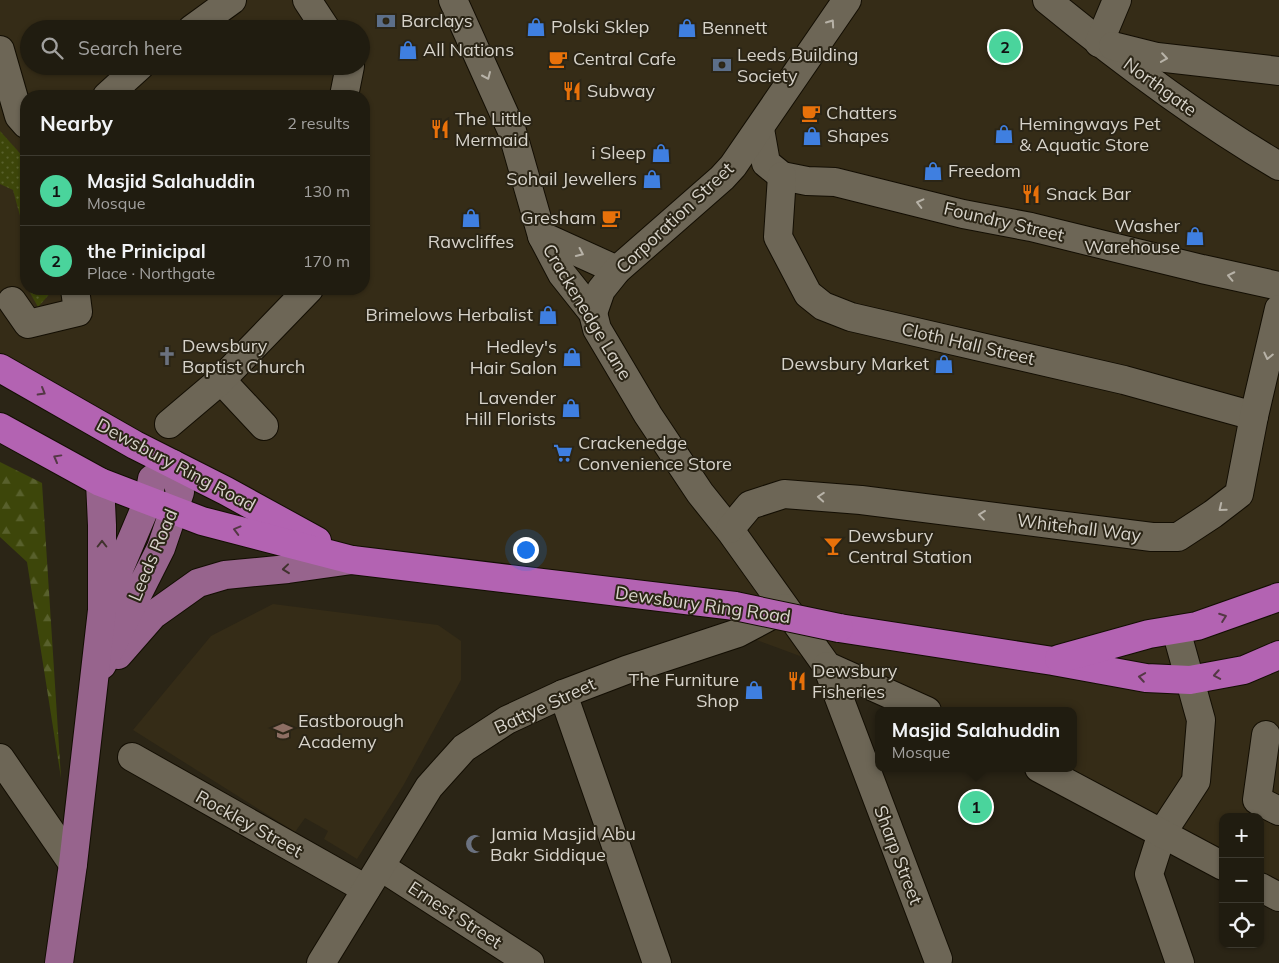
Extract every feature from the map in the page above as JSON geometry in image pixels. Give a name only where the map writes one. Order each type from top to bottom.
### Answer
[{"type":"highway","name":"Dewsbury Ring Road","points":[[0,368],[135,445],[226,491],[352,560]]},
{"type":"highway","name":"Dewsbury Ring Road","points":[[0,427],[100,482],[148,501],[202,521],[352,560],[735,606],[839,628],[1053,661],[1146,678],[1190,680],[1244,670],[1279,655]]},
{"type":"highway","name":"Dewsbury Ring Road","points":[[1053,661],[1149,634],[1198,626],[1279,597]]},
{"type":"main road","name":"Leeds Road","points":[[92,685],[161,548],[180,492],[173,464],[152,480],[148,501],[102,610]]},
{"type":"main road","name":"Leeds Road","points":[[59,963],[73,864],[102,610],[100,482]]},
{"type":"main road","points":[[92,685],[153,615],[198,583],[224,575],[352,560]]},
{"type":"street","points":[[204,20],[232,0]]},
{"type":"street","points":[[307,0],[320,20]]},
{"type":"street","name":"Crackenedge Lane","points":[[453,0],[512,131],[542,236],[562,274],[593,313],[597,329],[648,414],[700,493],[730,529],[827,666],[918,707]]},
{"type":"street","name":"Corporation Street","points":[[593,313],[601,290],[617,270],[722,178],[733,166],[847,0]]},
{"type":"street","name":"Northgate","points":[[1046,0],[1099,43],[1184,105],[1279,166]]},
{"type":"street","points":[[1117,0],[1099,43],[1157,57],[1279,72]]},
{"type":"street","points":[[0,50],[20,117]]},
{"type":"street","points":[[114,90],[130,75]]},
{"type":"street","points":[[345,90],[348,75]]},
{"type":"street","points":[[760,129],[766,163],[782,176]]},
{"type":"street","name":"Foundry Street","points":[[782,176],[807,181],[835,182],[963,214],[1031,227],[1279,286]]},
{"type":"street","name":"Cloth Hall Street","points":[[782,176],[778,236],[808,294],[822,306],[851,317],[1124,380],[1254,416]]},
{"type":"street","name":"Crackenedge Lane","points":[[542,236],[617,270]]},
{"type":"street","points":[[12,301],[28,324],[78,312],[76,295]]},
{"type":"street","points":[[169,424],[221,380],[303,295]]},
{"type":"street","name":"Whitehall Way","points":[[730,529],[750,506],[784,494],[861,500],[1152,537],[1178,537],[1214,514],[1239,494],[1254,416],[1279,309]]},
{"type":"street","points":[[221,380],[264,426]]},
{"type":"street","name":"Battye Street","points":[[322,963],[429,787],[464,748],[507,720],[563,694],[626,670],[738,633],[785,608]]},
{"type":"street","points":[[1176,630],[1201,720],[1196,781],[1162,833],[1149,874],[1180,963]]},
{"type":"street","name":"Sharp Street","points":[[827,666],[938,959]]},
{"type":"street","points":[[563,694],[657,963]]},
{"type":"street","points":[[1266,735],[1257,800],[1279,811]]},
{"type":"street","points":[[0,758],[73,864]]},
{"type":"street","name":"Rockley Street","points":[[132,758],[366,890]]},
{"type":"street","points":[[1047,772],[1219,864]]},
{"type":"street","name":"Ernest Street","points":[[381,867],[530,963]]},
{"type":"street","points":[[1264,889],[1279,897]]},
{"type":"shaded area","points":[[0,0],[1279,0],[1279,897],[1264,889],[1264,813],[1219,813],[1219,864],[1047,772],[1077,772],[1077,707],[918,707],[827,666],[738,633],[735,606],[352,560],[0,368]]},
{"type":"shaded area","name":"Eastborough Academy","points":[[273,604],[438,625],[461,641],[461,680],[403,786],[357,859],[324,839],[328,831],[305,818],[295,832],[133,730],[211,636]]},
{"type":"green space","points":[[0,131],[20,153],[20,216],[13,190],[0,184]]},
{"type":"green space","points":[[31,295],[49,295],[38,307]]},
{"type":"green space","points":[[0,462],[42,483],[61,778],[27,562],[0,537]]},
{"type":"place","name":"Barclays","points":[[386,21]]},
{"type":"place","name":"Polski Sklep","points":[[536,27]]},
{"type":"place","name":"Bennett","points":[[687,28]]},
{"type":"place","name":"the Prinicipal","points":[[1005,47]]},
{"type":"place","name":"All Nations","points":[[408,50]]},
{"type":"place","name":"Central Cafe","points":[[558,59]]},
{"type":"place","name":"Leeds Building Society","points":[[722,65]]},
{"type":"place","name":"Subway","points":[[572,91]]},
{"type":"place","name":"Chatters","points":[[811,113]]},
{"type":"place","name":"The Little Mermaid","points":[[440,129]]},
{"type":"place","name":"Hemingways Pet & Aquatic Store","points":[[1004,134]]},
{"type":"place","name":"Shapes","points":[[812,136]]},
{"type":"place","name":"i Sleep","points":[[661,153]]},
{"type":"place","name":"Freedom","points":[[933,171]]},
{"type":"place","name":"Sohail Jewellers","points":[[652,179]]},
{"type":"place","name":"Snack Bar","points":[[1031,194]]},
{"type":"place","name":"Rawcliffes","points":[[471,218]]},
{"type":"place","name":"Gresham","points":[[611,218]]},
{"type":"place","name":"Washer Warehouse","points":[[1195,236]]},
{"type":"place","name":"Brimelows Herbalist","points":[[548,315]]},
{"type":"place","name":"Dewsbury Baptist Church","points":[[167,356]]},
{"type":"place","name":"Hedley's Hair Salon","points":[[572,357]]},
{"type":"place","name":"Dewsbury Market","points":[[944,364]]},
{"type":"place","name":"Lavender Hill Florists","points":[[571,408]]},
{"type":"place","name":"Crackenedge Convenience Store","points":[[563,453]]},
{"type":"place","name":"Dewsbury Central Station","points":[[833,546]]},
{"type":"place","name":"Dewsbury Fisheries","points":[[797,681]]},
{"type":"place","name":"The Furniture Shop","points":[[754,690]]},
{"type":"place","name":"Eastborough Academy","points":[[283,731]]},
{"type":"place","name":"Masjid Salahuddin","points":[[976,807]]},
{"type":"place","name":"Jamia Masjid Abu Bakr Siddique","points":[[475,844]]}]
